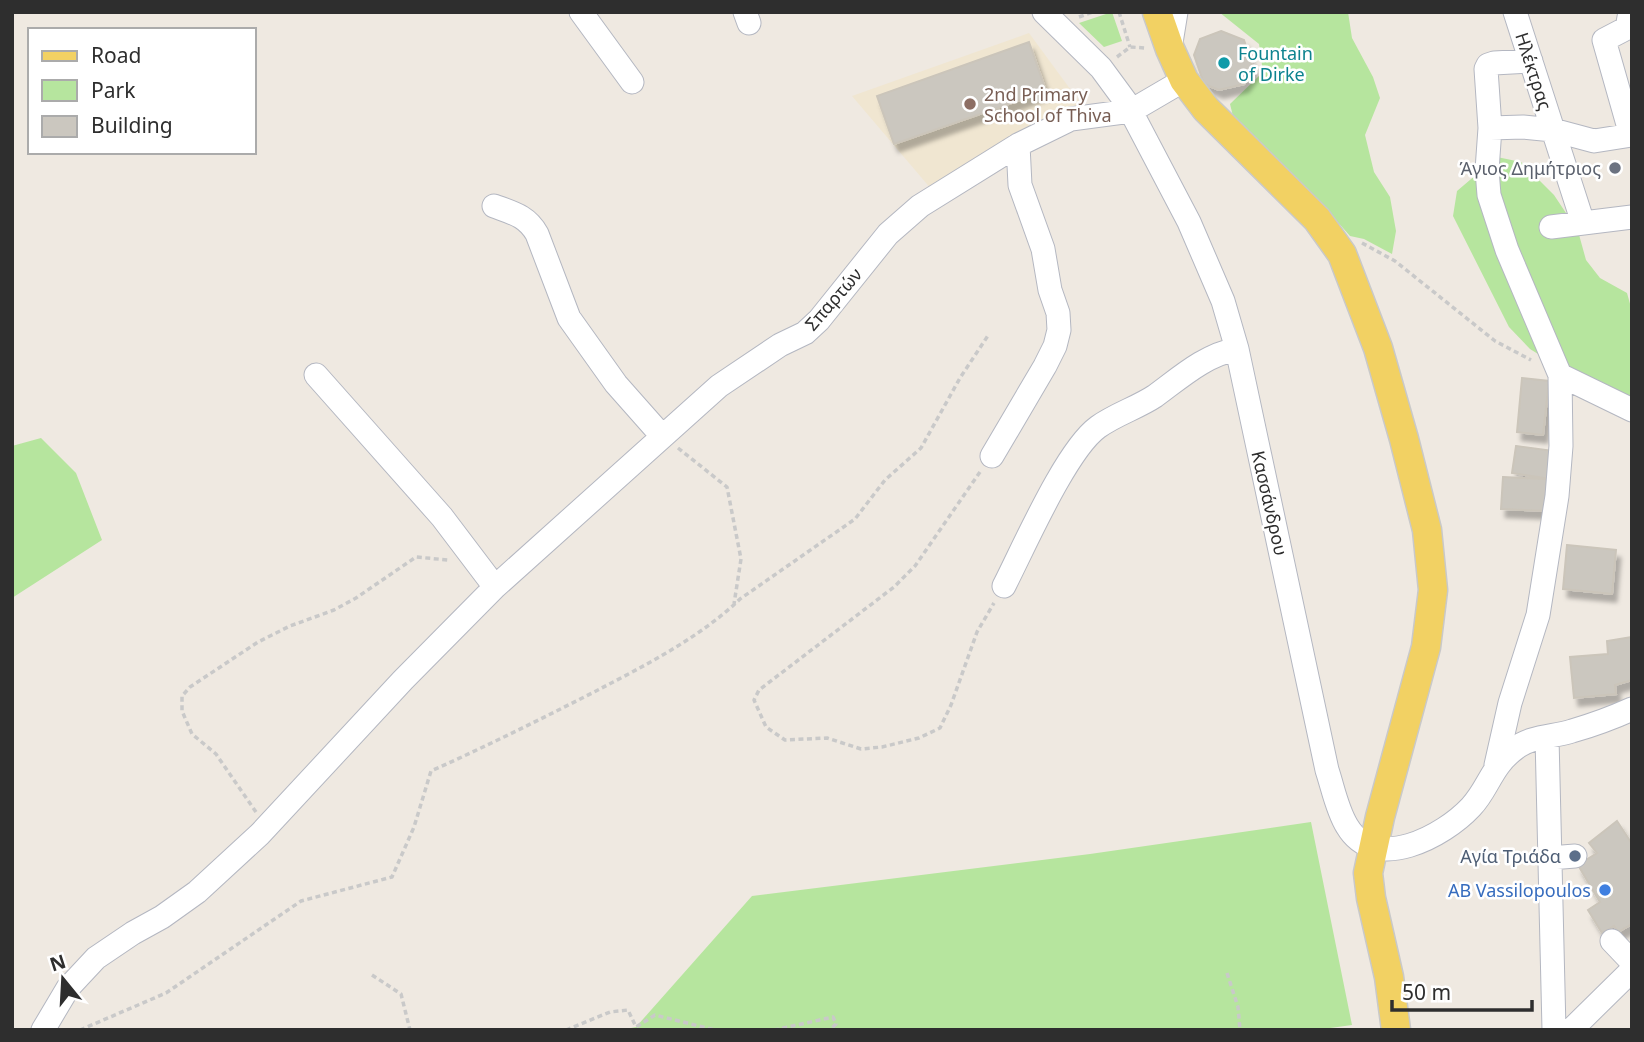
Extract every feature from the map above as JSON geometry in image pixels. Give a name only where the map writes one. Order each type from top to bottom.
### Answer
[{"type":"main road","points":[[1157,12],[1184,80],[1213,117],[1282,182],[1333,239],[1342,254],[1378,348],[1427,530],[1433,590],[1426,647],[1372,847],[1368,873],[1389,977],[1396,1030]]},
{"type":"street","points":[[581,12],[632,82]]},
{"type":"street","name":"Κασσάνδρου","points":[[1044,12],[1101,68],[1131,111],[1189,222],[1223,302],[1237,348],[1327,770],[1347,826],[1359,839],[1372,847]]},
{"type":"street","points":[[1170,49],[1176,12]]},
{"type":"street","name":"Ηλέκτρας","points":[[1515,12],[1583,223]]},
{"type":"street","points":[[1490,128],[1553,130],[1594,141],[1631,135],[1604,40],[1627,28],[1630,12]]},
{"type":"street","points":[[1372,847],[1407,847],[1440,832],[1473,806],[1496,765],[1510,703],[1538,615],[1549,558],[1561,446],[1559,375],[1492,209],[1487,170],[1490,128],[1485,72],[1488,65],[1531,61]]},
{"type":"street","points":[[1131,111],[1184,80]]},
{"type":"street","name":"Σπαρτών","points":[[43,1030],[68,988],[96,958],[197,892],[268,825],[403,680],[495,587],[719,386],[780,345],[805,332],[819,320],[888,234],[920,206],[1018,145],[1072,119],[1131,111]]},
{"type":"street","points":[[992,456],[1045,366],[1059,330],[1058,313],[1050,290],[1043,250],[1020,185],[1018,145]]},
{"type":"street","points":[[494,206],[530,222],[569,318],[616,384],[663,436]]},
{"type":"street","points":[[1551,227],[1632,218]]},
{"type":"street","points":[[1004,586],[1059,479],[1097,427],[1151,398],[1203,361],[1237,348]]},
{"type":"street","points":[[316,375],[442,517],[495,587]]},
{"type":"street","points":[[1559,375],[1632,410]]},
{"type":"street","points":[[1496,765],[1519,745],[1599,723],[1632,709]]},
{"type":"street","points":[[1547,737],[1554,1030]]},
{"type":"street","points":[[1550,858],[1575,856]]},
{"type":"street","points":[[1612,941],[1632,962]]},
{"type":"street","points":[[1571,1030],[1632,970]]},
{"type":"path","points":[[1074,19],[1093,12]]},
{"type":"path","points":[[1119,12],[1130,47]]},
{"type":"path","points":[[1333,239],[1352,240],[1369,246],[1395,261],[1495,341],[1559,375]]},
{"type":"path","points":[[80,1030],[166,993],[302,901],[392,877],[414,827],[431,771],[506,737],[644,666],[726,613],[855,519],[885,480],[921,448],[960,378],[989,334]]},
{"type":"path","points":[[663,436],[727,487],[741,559],[734,605]]},
{"type":"path","points":[[992,456],[915,566],[894,587],[759,690],[754,700],[766,727],[785,740],[827,738],[861,749],[907,741],[940,728],[977,632],[1004,586]]},
{"type":"path","points":[[268,825],[216,754],[192,734],[182,710],[182,696],[190,687],[258,642],[290,626],[334,610],[416,558],[478,564]]},
{"type":"path","points":[[1227,973],[1238,1007],[1240,1030]]},
{"type":"path","points":[[372,975],[401,994],[410,1030]]},
{"type":"path","points":[[566,1030],[610,1012],[628,1010],[636,1027],[655,1015],[715,1030]]},
{"type":"path","points":[[774,1030],[832,1017],[836,1024],[830,1030]]},
{"type":"shaded area","name":"2nd Primary School of Thiva","points":[[1029,33],[1087,112],[932,190],[852,96]]},
{"type":"green space","points":[[1112,12],[1122,41],[1104,47],[1079,23]]},
{"type":"green space","points":[[1219,12],[1348,12],[1352,38],[1373,77],[1380,98],[1365,135],[1374,172],[1390,197],[1396,231],[1392,254],[1364,239],[1350,236],[1320,202],[1245,131],[1233,116],[1230,104],[1263,72],[1259,44]]},
{"type":"green space","points":[[1497,157],[1521,162],[1554,195],[1578,231],[1586,260],[1600,278],[1627,293],[1632,311],[1632,403],[1567,372],[1530,349],[1509,327],[1453,216],[1457,191]]},
{"type":"green space","points":[[41,438],[76,473],[102,540],[12,598],[12,446]]},
{"type":"green space","points":[[1311,822],[1352,1025],[1316,1030],[621,1030],[636,1027],[752,896],[1090,854]]},
{"type":"building","name":"Fountain of Dirke","points":[[1221,31],[1244,40],[1254,71],[1244,84],[1219,90],[1204,84],[1194,55],[1200,39]]},
{"type":"building","points":[[1029,42],[1046,91],[894,144],[877,96]]},
{"type":"building","points":[[1522,378],[1549,381],[1543,435],[1517,432]]},
{"type":"building","points":[[1516,446],[1554,451],[1550,479],[1512,473]]},
{"type":"building","points":[[1503,477],[1547,479],[1546,511],[1501,509]]},
{"type":"building","points":[[1567,545],[1616,550],[1612,594],[1563,589]]},
{"type":"building","points":[[1632,637],[1632,680],[1615,685],[1616,694],[1574,698],[1570,657],[1608,654],[1607,641]]},
{"type":"building","points":[[1617,821],[1632,844],[1632,924],[1618,932],[1614,926],[1602,933],[1588,910],[1600,902],[1578,865],[1597,853],[1589,843]]},
{"type":"place","name":"Fountain of Dirke","points":[[1224,63]]},
{"type":"place","name":"2nd Primary School of Thiva","points":[[970,104]]},
{"type":"place","name":"Άγιος Δημήτριος","points":[[1615,168]]},
{"type":"place","name":"Αγία Τριάδα","points":[[1575,856]]},
{"type":"place","name":"AB Vassilopoulos","points":[[1605,890]]}]
